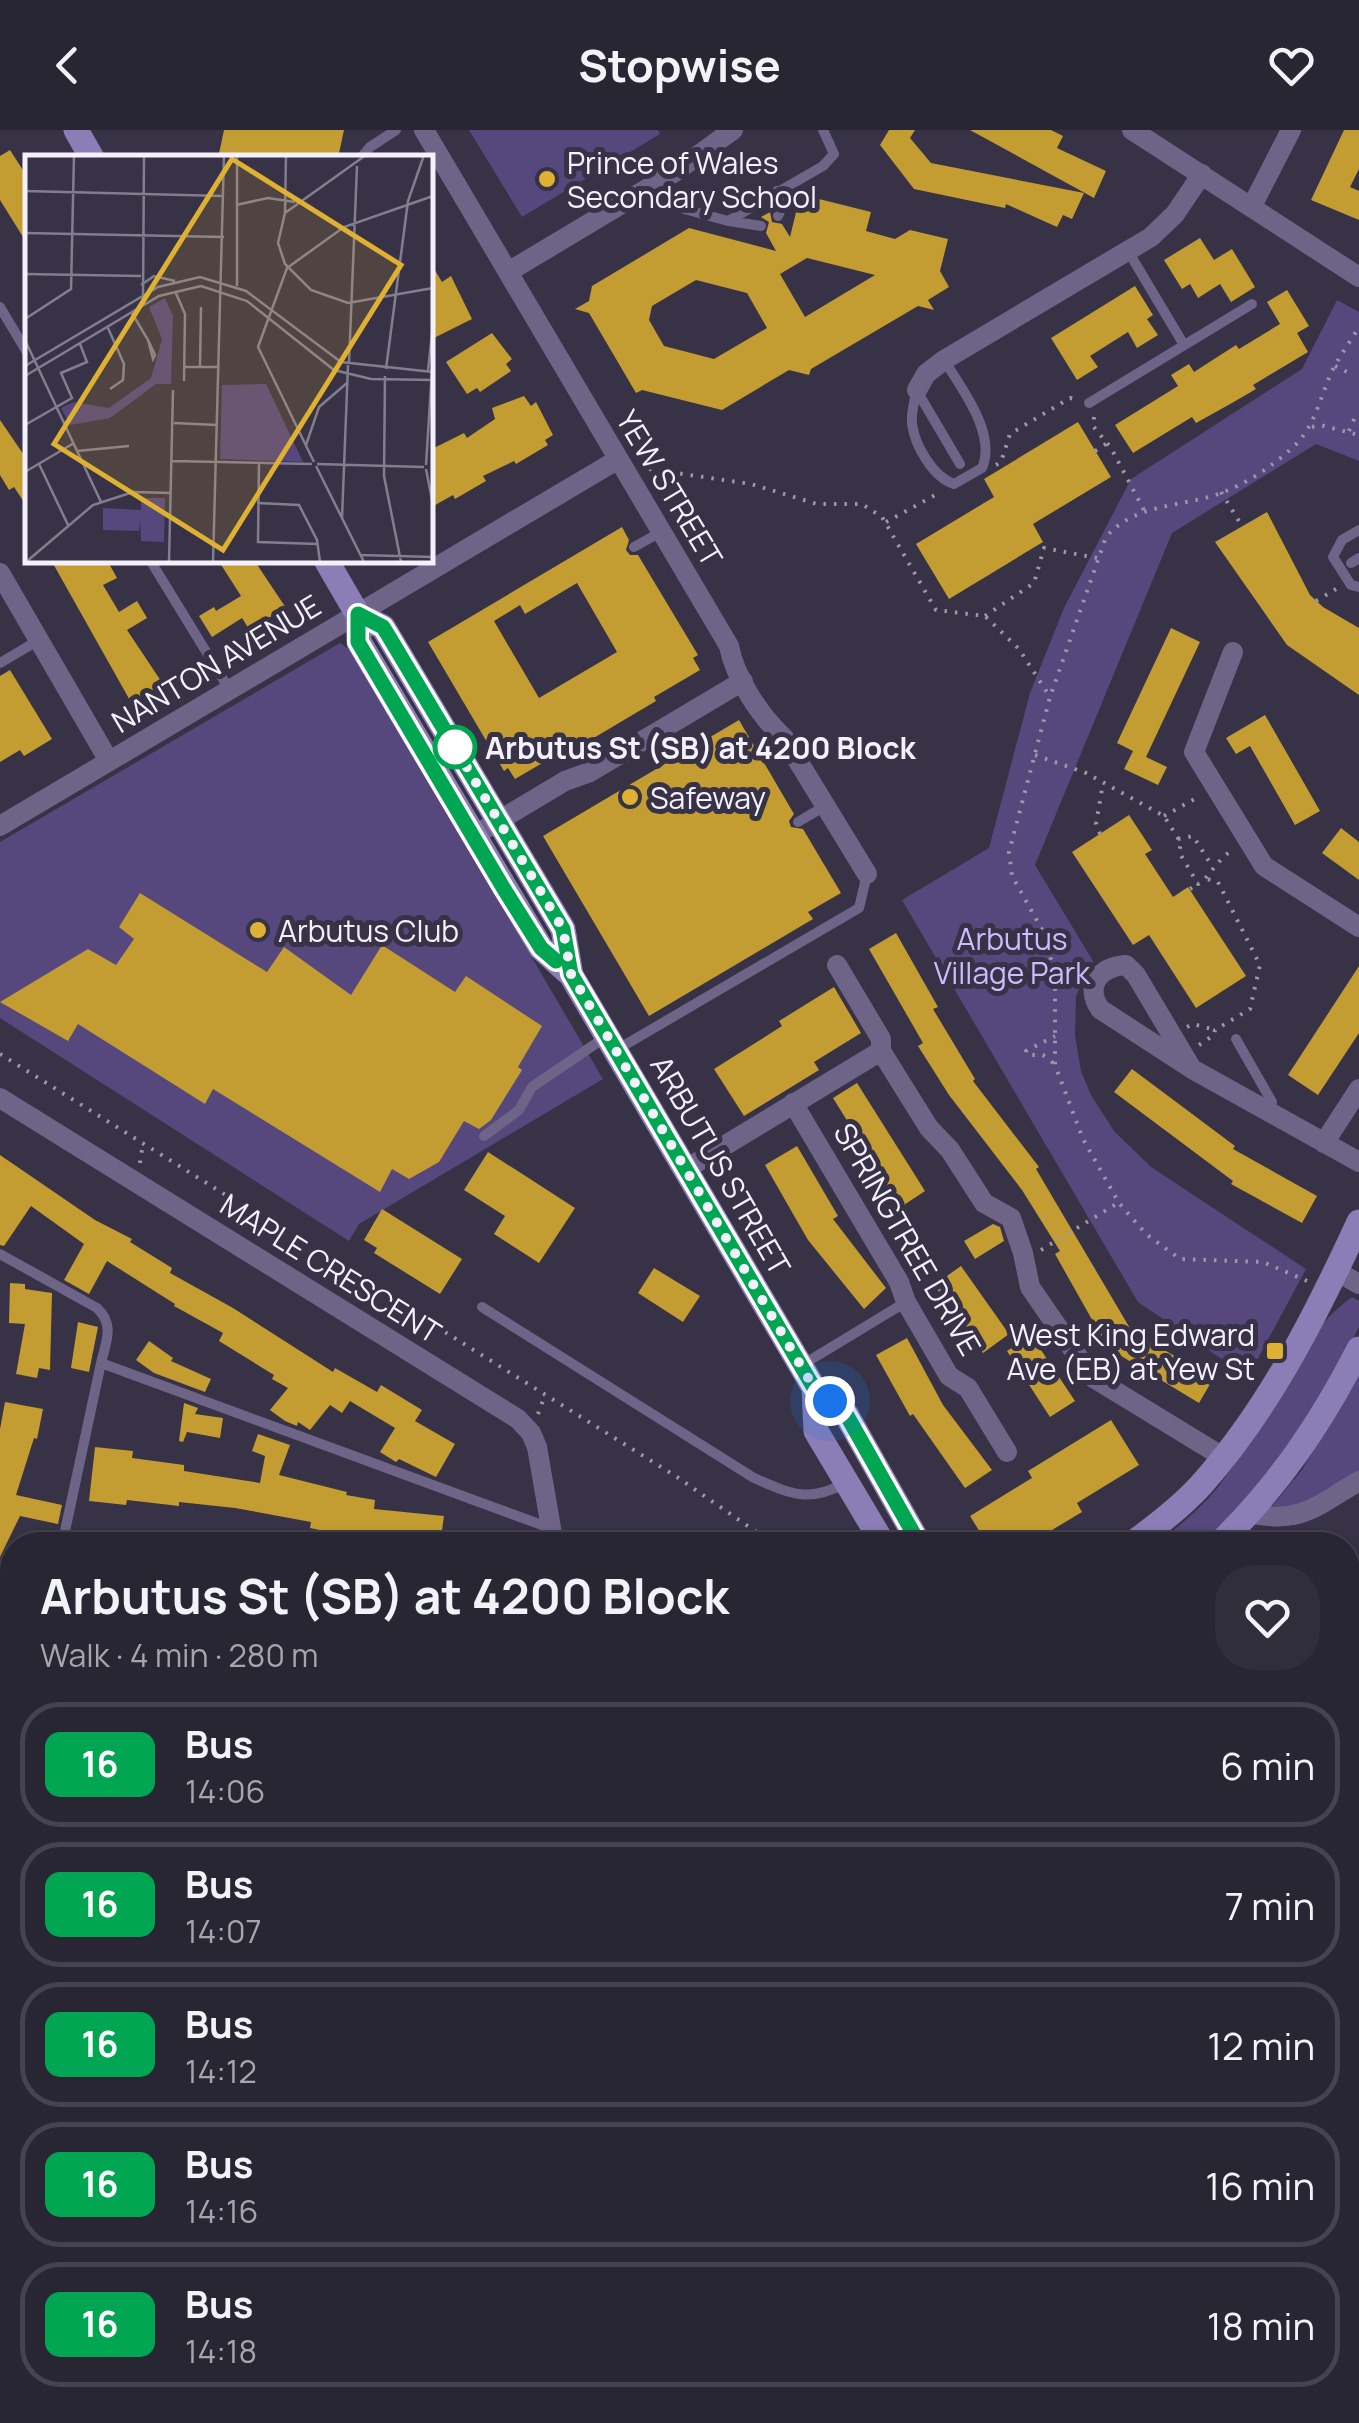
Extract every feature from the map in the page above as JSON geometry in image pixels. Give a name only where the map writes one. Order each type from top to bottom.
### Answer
[{"type":"main road","points":[[76,130],[90,155]]},
{"type":"main road","name":"ARBUTUS STREET","points":[[327,562],[358,614],[358,642],[472,836],[541,948],[571,974],[814,1388],[846,1414],[913,1532]]},
{"type":"main road","name":"ARBUTUS STREET","points":[[358,614],[383,627],[563,929],[571,974]]},
{"type":"main road","points":[[1147,1532],[1201,1485],[1348,1277],[1359,1222]]},
{"type":"main road","points":[[1231,1532],[1300,1452],[1359,1350]]},
{"type":"main road","name":"ARBUTUS STREET","points":[[814,1388],[816,1431],[876,1532]]},
{"type":"street","name":"YEW STREET","points":[[424,130],[730,646],[732,662],[769,724],[784,738],[866,874]]},
{"type":"street","points":[[508,272],[654,185],[733,130]]},
{"type":"street","points":[[1132,130],[1359,277]]},
{"type":"street","points":[[1252,206],[1291,130]]},
{"type":"street","points":[[917,390],[926,374],[944,360],[1164,227],[1202,174]]},
{"type":"street","name":"NANTON AVENUE","points":[[0,826],[617,460]]},
{"type":"street","points":[[0,573],[110,761]]},
{"type":"street","points":[[1234,652],[1194,752],[1246,841],[1270,872],[1359,927]]},
{"type":"street","points":[[472,836],[744,681]]},
{"type":"street","points":[[837,965],[881,1038],[881,1051],[929,1128],[950,1150],[984,1203],[1011,1218],[1030,1286],[1092,1378],[1223,1456]]},
{"type":"street","points":[[1183,1053],[1136,974],[1126,965],[1112,966],[1097,976],[1094,1000],[1100,1009],[1183,1053],[1268,1112],[1359,1162]]},
{"type":"street","points":[[686,1169],[881,1051]]},
{"type":"street","points":[[1324,1143],[1359,1088]]},
{"type":"street","name":"MAPLE CRESCENT","points":[[0,1098],[518,1419],[531,1433],[536,1447],[551,1532]]},
{"type":"street","name":"SPRINGTREE DRIVE","points":[[793,1104],[899,1282],[906,1302],[949,1376],[968,1388],[1007,1452]]},
{"type":"street","points":[[1250,1513],[1290,1518],[1359,1481]]},
{"type":"lane","points":[[364,155],[396,130]]},
{"type":"lane","points":[[728,221],[823,166],[834,154],[823,130]]},
{"type":"lane","points":[[654,185],[666,204],[761,226]]},
{"type":"lane","points":[[777,191],[784,202],[778,216]]},
{"type":"lane","points":[[1128,250],[1184,345]]},
{"type":"lane","points":[[1089,403],[1252,304]]},
{"type":"lane","points":[[0,308],[25,349]]},
{"type":"lane","points":[[917,390],[912,425],[939,476],[954,484],[982,468],[987,452],[979,422],[944,360]]},
{"type":"lane","points":[[917,390],[960,464]]},
{"type":"lane","points":[[1359,530],[1342,540],[1333,557],[1352,585],[1359,587]]},
{"type":"lane","points":[[634,547],[661,532]]},
{"type":"lane","points":[[151,562],[229,690]]},
{"type":"lane","points":[[0,664],[40,640]]},
{"type":"lane","points":[[798,822],[826,805]]},
{"type":"lane","points":[[484,1136],[519,1110],[532,1087],[859,908],[866,874]]},
{"type":"lane","points":[[1236,1039],[1272,1102],[1268,1112]]},
{"type":"lane","points":[[0,1254],[108,1318],[109,1330],[65,1532]]},
{"type":"lane","points":[[801,1366],[906,1302]]},
{"type":"lane","points":[[482,1307],[754,1478],[798,1496],[834,1490],[848,1483]]},
{"type":"lane","points":[[101,1364],[539,1532]]},
{"type":"path","points":[[1055,1065],[1053,969],[1045,935],[1012,876],[1009,852],[1050,697],[1106,537],[1118,523],[1164,504],[1207,498],[1249,479],[1291,450],[1312,427],[1315,410],[1335,366],[1359,327]]},
{"type":"path","points":[[1335,366],[1353,375]]},
{"type":"path","points":[[984,472],[1001,462],[1012,432],[1070,398],[1089,403],[1095,414],[1093,426],[1145,512]]},
{"type":"path","points":[[1348,432],[1355,416]]},
{"type":"path","points":[[1312,427],[1320,425],[1359,435]]},
{"type":"path","points":[[1095,451],[1106,444]]},
{"type":"path","points":[[649,469],[751,484],[818,504],[862,504],[886,523],[936,610],[985,616],[1018,649],[1050,697]]},
{"type":"path","points":[[886,523],[936,493],[952,491]]},
{"type":"path","points":[[1220,492],[1242,526]]},
{"type":"path","points":[[985,616],[1034,583],[1043,546],[1099,558]]},
{"type":"path","points":[[1316,600],[1336,589]]},
{"type":"path","points":[[1034,755],[1086,772],[1164,816],[1198,884]]},
{"type":"path","points":[[1100,834],[1096,824],[1103,783]]},
{"type":"path","points":[[1164,816],[1215,788]]},
{"type":"path","points":[[1178,838],[1194,836],[1212,866]]},
{"type":"path","points":[[1190,889],[1207,878],[1212,866],[1246,841]]},
{"type":"path","points":[[1183,1053],[1250,1008],[1260,965],[1218,882],[1207,878]]},
{"type":"path","points":[[1053,969],[1094,983]]},
{"type":"path","points":[[1183,1053],[1193,1024],[1215,1030]]},
{"type":"path","points":[[1055,1036],[1026,1051],[1028,1056],[1048,1057],[1055,1065],[1083,1139],[1119,1203],[1146,1234],[1180,1259],[1263,1262],[1313,1284]]},
{"type":"path","points":[[0,1054],[677,1477],[756,1532]]},
{"type":"path","points":[[1024,1260],[1119,1203]]},
{"type":"green space","name":"Prince of Wales Secondary School","points":[[469,130],[658,130],[660,134],[522,217]]},
{"type":"green space","name":"Arbutus Village Park","points":[[1337,300],[1359,312],[1359,461],[1316,444],[1172,533],[1035,865],[1093,961],[1076,996],[1075,1035],[1081,1071],[1114,1131],[1151,1167],[1306,1269],[1248,1377],[1138,1302],[902,900],[989,848],[1030,693],[1064,608],[1131,479],[1302,369]]},
{"type":"green space","name":"Arbutus Club","points":[[340,643],[353,652],[603,1079],[359,1224],[349,1241],[0,1018],[0,842]]},
{"type":"green space","points":[[1352,1297],[1359,1301],[1359,1327],[1309,1421],[1242,1508],[1217,1532],[1171,1532],[1218,1487],[1296,1360],[1331,1315]]},
{"type":"green space","points":[[1359,1372],[1359,1471],[1296,1508],[1272,1506],[1302,1470]]},
{"type":"building","points":[[224,130],[344,130],[339,155],[219,155]]},
{"type":"building","points":[[889,130],[915,130],[910,138],[931,163],[1084,193],[1072,219],[1063,215],[1057,227],[1006,204],[1005,208],[914,189],[880,145]]},
{"type":"building","points":[[970,130],[1051,130],[1063,136],[1057,148],[1106,171],[1094,198]]},
{"type":"building","points":[[1344,130],[1359,130],[1359,169],[1350,187],[1359,191],[1359,220],[1311,200]]},
{"type":"building","points":[[10,150],[25,173],[25,240],[0,200],[0,156]]},
{"type":"building","points":[[811,197],[871,212],[866,231],[895,239],[910,230],[948,239],[940,271],[949,287],[928,300],[934,310],[918,306],[811,369],[809,375],[789,370],[722,410],[642,390],[636,393],[589,313],[575,309],[589,301],[592,286],[689,228],[776,251],[766,233],[769,222],[761,217],[770,212],[772,222],[782,224],[790,237],[798,204]],"holes":[[[807,258],[875,275],[805,317],[780,274]],[[696,280],[747,293],[767,328],[714,359],[664,346],[649,320],[652,306]]]},
{"type":"building","points":[[1200,238],[1214,260],[1232,249],[1255,287],[1231,302],[1220,284],[1198,298],[1190,284],[1182,289],[1164,260]]},
{"type":"building","points":[[432,265],[442,282],[451,276],[472,319],[432,339]]},
{"type":"building","points":[[1135,286],[1153,315],[1147,319],[1158,335],[1137,348],[1128,332],[1090,356],[1098,367],[1077,380],[1051,338]]},
{"type":"building","points":[[1287,290],[1309,326],[1297,333],[1308,352],[1253,385],[1256,389],[1232,403],[1196,423],[1192,417],[1133,453],[1115,425],[1178,386],[1171,375],[1189,364],[1194,372],[1236,345],[1239,349],[1280,324],[1267,302]]},
{"type":"building","points":[[492,333],[512,359],[506,364],[511,371],[480,392],[477,388],[467,394],[446,362]]},
{"type":"building","points":[[524,396],[531,406],[536,402],[553,435],[545,440],[548,445],[516,464],[514,461],[483,476],[486,481],[455,499],[453,495],[432,507],[432,449],[464,433],[467,438],[495,419],[492,408]]},
{"type":"building","points":[[0,420],[25,457],[25,504],[14,487],[9,490],[0,475]]},
{"type":"building","points":[[1078,422],[1111,477],[1033,524],[1043,542],[949,599],[916,544],[994,497],[984,479]]},
{"type":"building","points":[[1267,512],[1310,595],[1359,628],[1359,695],[1287,645],[1215,542]]},
{"type":"building","points":[[622,527],[629,540],[626,550],[630,555],[638,555],[698,655],[693,658],[700,670],[565,755],[563,751],[515,779],[508,768],[504,771],[428,642]],"holes":[[[577,583],[617,652],[539,698],[494,621],[520,605],[525,614]]]},
{"type":"building","points":[[52,562],[108,562],[117,578],[103,585],[119,612],[137,601],[147,618],[127,630],[163,684],[132,704]]},
{"type":"building","points":[[219,562],[255,562],[286,608],[249,629],[242,618],[212,637],[199,616],[241,596]]},
{"type":"building","points":[[1171,628],[1200,642],[1146,757],[1167,767],[1158,785],[1124,769],[1133,751],[1117,743]]},
{"type":"building","points":[[10,670],[52,739],[24,756],[20,750],[0,762],[0,676]]},
{"type":"building","points":[[1265,715],[1320,811],[1295,825],[1250,746],[1236,754],[1226,738]]},
{"type":"building","points":[[739,720],[794,814],[789,821],[791,827],[803,829],[841,893],[808,912],[813,919],[649,1016],[543,836]]},
{"type":"building","points":[[1129,815],[1152,850],[1145,854],[1173,897],[1188,887],[1246,976],[1196,1008],[1149,935],[1133,945],[1072,852]]},
{"type":"building","points":[[1341,828],[1359,842],[1359,880],[1322,853]]},
{"type":"building","points":[[140,893],[267,972],[284,947],[351,995],[382,945],[455,992],[466,976],[542,1026],[518,1067],[522,1070],[491,1120],[479,1129],[464,1121],[439,1162],[409,1179],[392,1169],[380,1192],[213,1089],[205,1104],[78,1024],[68,1041],[0,1002],[88,949],[116,965],[134,939],[119,927]]},
{"type":"building","points":[[896,933],[938,1007],[933,1009],[973,1081],[1039,1167],[1036,1169],[1131,1330],[1213,1379],[1199,1403],[1108,1348],[1055,1254],[1060,1251],[1022,1190],[949,1095],[918,1046],[923,1043],[869,949]]},
{"type":"building","points":[[1359,966],[1359,1033],[1318,1095],[1288,1075]]},
{"type":"building","points":[[834,987],[861,1033],[814,1062],[819,1070],[744,1116],[714,1069]]},
{"type":"building","points":[[1132,1069],[1235,1146],[1233,1149],[1317,1196],[1302,1223],[1231,1184],[1233,1181],[1114,1092]]},
{"type":"building","points":[[857,1083],[925,1191],[901,1207],[833,1098]]},
{"type":"building","points":[[797,1146],[838,1216],[833,1219],[886,1288],[864,1309],[808,1240],[765,1165]]},
{"type":"building","points":[[488,1152],[575,1208],[539,1263],[494,1234],[505,1216],[464,1190]]},
{"type":"building","points":[[0,1155],[95,1220],[132,1239],[130,1242],[172,1268],[170,1273],[333,1372],[335,1368],[377,1392],[381,1385],[422,1410],[415,1421],[455,1444],[436,1477],[380,1452],[395,1428],[350,1401],[342,1413],[330,1405],[310,1430],[298,1422],[297,1426],[285,1421],[270,1410],[288,1388],[272,1379],[274,1375],[219,1341],[223,1333],[107,1261],[89,1294],[64,1280],[84,1244],[31,1206],[4,1246],[0,1245]]},
{"type":"building","points":[[382,1209],[462,1259],[440,1294],[374,1253],[377,1248],[364,1240]]},
{"type":"building","points":[[993,1224],[1000,1227],[1004,1241],[975,1259],[964,1241]]},
{"type":"building","points":[[961,1266],[1009,1334],[983,1353],[934,1285]]},
{"type":"building","points":[[654,1268],[700,1296],[683,1322],[638,1293]]},
{"type":"building","points":[[10,1283],[52,1293],[50,1370],[39,1368],[37,1378],[16,1374],[25,1324],[9,1323]]},
{"type":"building","points":[[78,1322],[98,1327],[89,1372],[71,1368]]},
{"type":"building","points":[[1031,1335],[1075,1401],[1050,1417],[1007,1351]]},
{"type":"building","points":[[907,1338],[943,1405],[992,1470],[965,1488],[913,1414],[910,1416],[876,1355]]},
{"type":"building","points":[[149,1341],[173,1358],[171,1361],[211,1379],[205,1392],[154,1373],[136,1360]]},
{"type":"building","points":[[5,1402],[43,1409],[37,1439],[34,1438],[16,1495],[62,1505],[58,1524],[20,1516],[12,1532],[0,1532],[0,1429]]},
{"type":"building","points":[[184,1403],[198,1408],[195,1414],[223,1418],[220,1438],[187,1432],[183,1442],[179,1441]]},
{"type":"building","points":[[1111,1420],[1139,1465],[1077,1503],[1082,1512],[1049,1532],[980,1532],[970,1516],[1032,1478],[1028,1471]]},
{"type":"building","points":[[258,1434],[290,1445],[279,1475],[375,1500],[374,1509],[444,1516],[442,1532],[329,1532],[310,1528],[311,1522],[235,1508],[179,1502],[179,1506],[127,1500],[126,1505],[89,1501],[95,1447],[133,1451],[132,1458],[184,1465],[184,1471],[260,1483],[265,1456],[252,1451]]},
{"type":"bus line","name":"16","points":[[556,961],[541,948],[504,889],[358,642],[358,614],[383,627],[388,635],[563,929],[571,974],[814,1388],[846,1414],[913,1532]]},
{"type":"place","name":"Prince of Wales Secondary School","points":[[547,179]]},
{"type":"place","name":"Arbutus St (SB) at 4200 Block","points":[[455,747]]},
{"type":"place","name":"Safeway","points":[[630,797]]},
{"type":"place","name":"Arbutus Club","points":[[258,930]]},
{"type":"place","name":"West King Edward Ave (EB) at Yew St","points":[[1275,1351]]},
{"type":"route","points":[[455,747],[447,734],[563,929],[571,974],[814,1388],[830,1401]]}]
